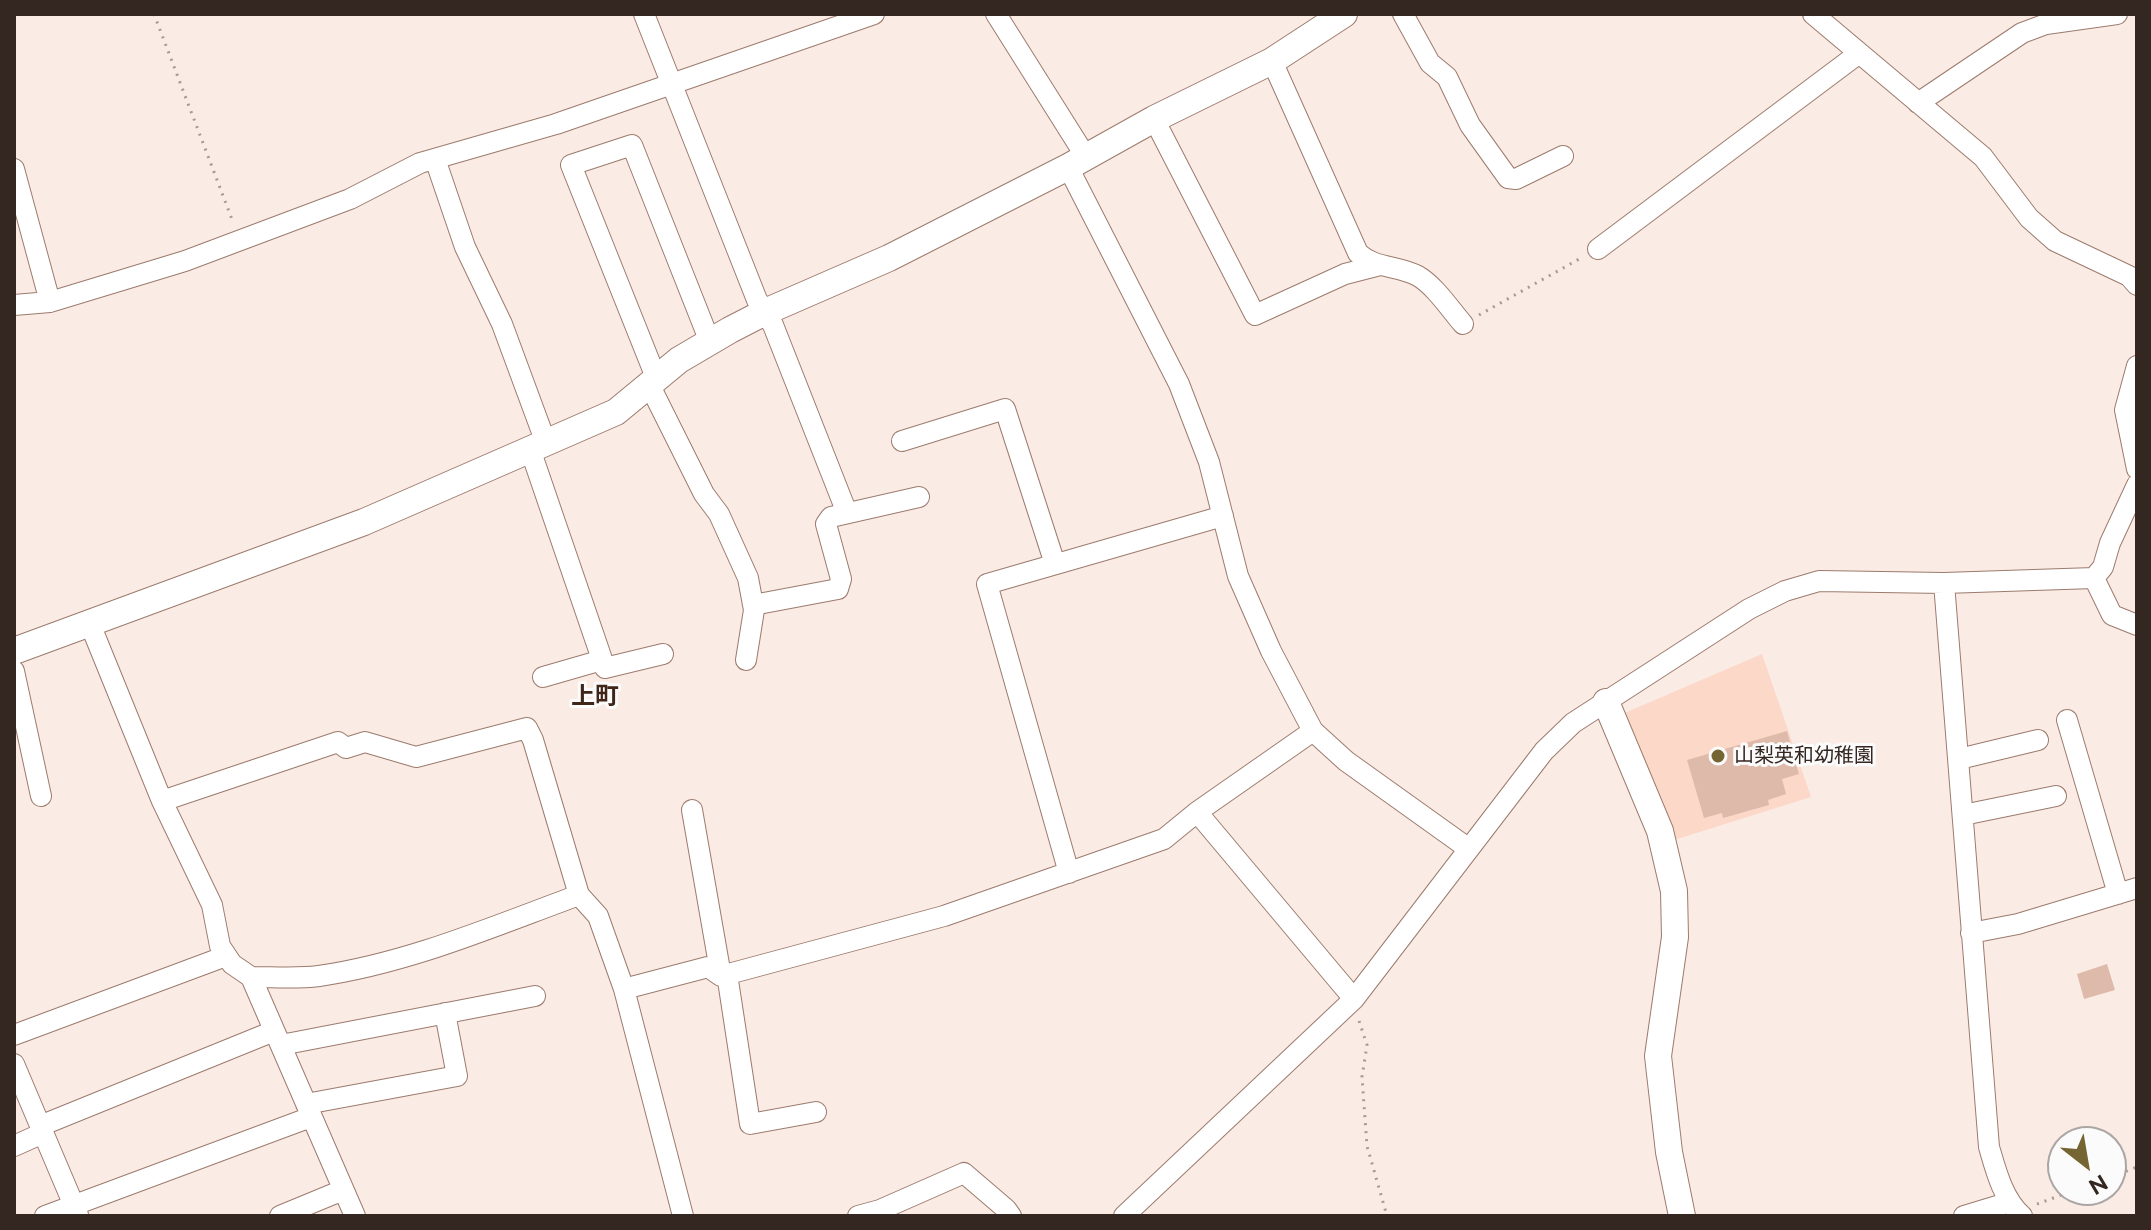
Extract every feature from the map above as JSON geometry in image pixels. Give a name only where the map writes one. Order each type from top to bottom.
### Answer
[{"type":"street","points":[[644,14],[757,300],[773,325],[847,513]]},
{"type":"street","points":[[14,305],[50,302],[185,261],[350,199],[420,163],[556,124],[874,14]]},
{"type":"street","points":[[996,14],[1077,162],[1179,384],[1209,462],[1238,576],[1271,651],[1313,731],[1346,761],[1469,849]]},
{"type":"street","points":[[14,651],[364,522],[616,412],[679,360],[710,342],[765,312],[889,258],[1077,162],[1154,119],[1272,61],[1344,14]]},
{"type":"street","points":[[1403,14],[1430,63],[1447,77],[1470,125],[1508,178],[1516,179],[1563,156]]},
{"type":"street","points":[[1813,14],[1983,157],[2029,218],[2055,241],[2134,278]]},
{"type":"street","points":[[1918,103],[2022,33],[2046,24],[2117,14]]},
{"type":"street","points":[[1598,249],[1858,54]]},
{"type":"street","points":[[1272,61],[1358,253],[1369,263],[1420,277],[1463,324]]},
{"type":"street","points":[[1154,119],[1255,315],[1345,274],[1380,265]]},
{"type":"street","points":[[710,342],[632,145],[571,165],[653,383],[704,494],[719,514],[748,578],[753,605],[746,660]]},
{"type":"street","points":[[435,159],[465,247],[502,324],[605,668],[663,654]]},
{"type":"street","points":[[14,169],[50,302]]},
{"type":"street","points":[[2137,366],[2125,410],[2137,469]]},
{"type":"street","points":[[902,441],[1005,409],[1055,564]]},
{"type":"street","points":[[1124,1216],[1351,1002],[1544,751],[1573,723],[1749,609],[1785,591],[1819,581],[1944,583],[2094,578],[2103,567],[2110,543],[2137,485]]},
{"type":"street","points":[[753,605],[838,589],[841,579],[826,524],[831,517],[919,497]]},
{"type":"street","points":[[1069,873],[987,584],[1223,516]]},
{"type":"street","points":[[2094,578],[2112,615],[2137,625]]},
{"type":"street","points":[[1944,583],[1989,1147],[1996,1171],[2016,1210],[1964,1216]]},
{"type":"street","points":[[90,624],[162,801],[212,905],[220,946],[232,964],[251,977],[355,1216]]},
{"type":"street","points":[[543,677],[602,660]]},
{"type":"street","points":[[14,671],[41,796]]},
{"type":"street","points":[[1606,702],[1660,831],[1674,891],[1675,937],[1658,1056],[1669,1152],[1682,1216]]},
{"type":"street","points":[[1971,933],[2018,924],[2128,891],[2067,720]]},
{"type":"street","points":[[162,801],[338,742],[346,748],[365,742],[416,757],[527,728],[579,895],[598,916],[624,989],[683,1216]]},
{"type":"street","points":[[624,989],[708,967],[724,975],[944,916],[1164,839],[1197,812],[1313,731]]},
{"type":"street","points":[[1959,759],[2038,740]]},
{"type":"street","points":[[1963,815],[2056,796]]},
{"type":"street","points":[[692,810],[750,1124],[816,1112]]},
{"type":"street","points":[[1197,812],[1351,1002]]},
{"type":"street","points":[[251,977],[315,977],[368,967],[427,951],[579,895]]},
{"type":"street","points":[[14,1035],[226,956]]},
{"type":"street","points":[[14,1146],[42,1129],[277,1038],[535,996]]},
{"type":"street","points":[[45,1216],[76,1210],[309,1110],[457,1076],[445,1013]]},
{"type":"street","points":[[14,1064],[76,1210]]},
{"type":"street","points":[[858,1216],[880,1210],[964,1173],[1011,1216]]},
{"type":"street","points":[[280,1216],[343,1190]]},
{"type":"path","points":[[154,14],[240,241]]},
{"type":"path","points":[[1463,324],[1598,249]]},
{"type":"path","points":[[1351,1002],[1367,1045],[1362,1077],[1367,1146],[1387,1216]]},
{"type":"path","points":[[2016,1210],[2047,1199]]},
{"type":"shaded area","name":"山梨英和幼稚園","points":[[1762,654],[1811,797],[1674,840],[1620,715]]},
{"type":"building","points":[[1787,731],[1799,774],[1782,779],[1786,794],[1768,800],[1769,805],[1723,818],[1722,813],[1704,818],[1687,760]]},
{"type":"building","points":[[2107,964],[2115,990],[2084,999],[2077,974]]},
{"type":"place","name":"山梨英和幼稚園","points":[[1718,756]]},
{"type":"district","name":"上町","points":[[595,697]]}]
